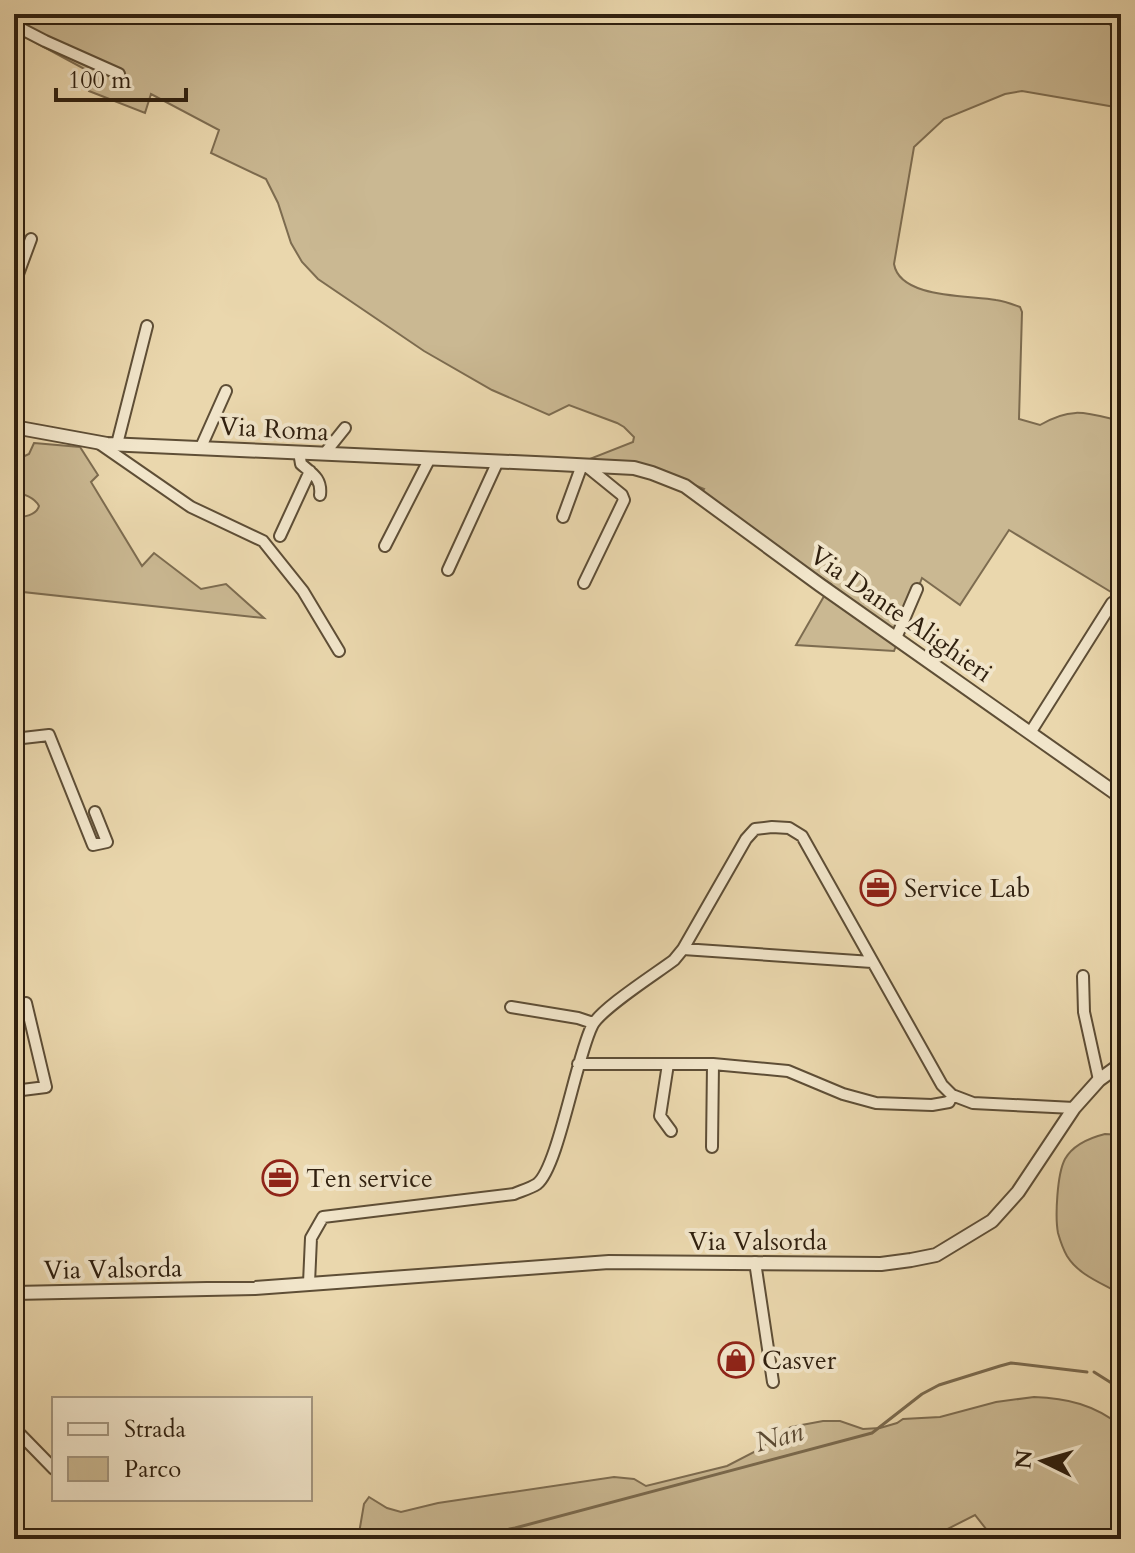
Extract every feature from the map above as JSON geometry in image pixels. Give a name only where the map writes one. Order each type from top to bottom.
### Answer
[{"type":"street","points":[[14,25],[119,74]]},
{"type":"street","points":[[14,285],[31,239]]},
{"type":"street","points":[[117,444],[147,326]]},
{"type":"street","points":[[201,447],[226,391]]},
{"type":"street","name":"Via Roma","points":[[14,427],[98,443],[583,465],[634,468],[652,473]]},
{"type":"street","points":[[325,453],[345,428]]},
{"type":"street","points":[[98,443],[191,507],[263,541],[303,591],[339,651]]},
{"type":"street","points":[[299,452],[301,464],[317,477],[321,486],[320,495]]},
{"type":"street","points":[[385,546],[430,458]]},
{"type":"street","points":[[448,570],[498,461]]},
{"type":"street","points":[[563,517],[583,465],[622,495],[624,500],[584,583]]},
{"type":"street","points":[[280,536],[310,471]]},
{"type":"street","name":"Via Dante Alighieri","points":[[652,473],[685,486],[1121,797]]},
{"type":"street","points":[[896,638],[917,589]]},
{"type":"street","points":[[1030,733],[1112,603],[1121,597]]},
{"type":"street","points":[[14,739],[49,735],[93,845],[107,842],[95,812]]},
{"type":"street","points":[[309,1283],[311,1238],[323,1217],[514,1194],[538,1183],[551,1162],[578,1064],[593,1023],[607,1009],[674,960],[755,829],[789,828],[802,836],[942,1085],[952,1095],[973,1103],[1074,1108]]},
{"type":"street","points":[[683,949],[872,962]]},
{"type":"street","points":[[1083,976],[1084,1012],[1099,1080]]},
{"type":"street","points":[[14,1006],[26,1003],[46,1087],[14,1091]]},
{"type":"street","points":[[511,1007],[593,1023]]},
{"type":"street","points":[[578,1064],[713,1064],[788,1071],[843,1094],[876,1103],[932,1105],[949,1102],[952,1095]]},
{"type":"street","points":[[668,1064],[660,1116],[671,1131]]},
{"type":"street","points":[[712,1147],[713,1064]]},
{"type":"street","name":"Via Valsorda","points":[[14,1293],[255,1288],[609,1262],[881,1264],[936,1255],[992,1221],[1018,1192],[1074,1108],[1099,1080],[1121,1064]]},
{"type":"street","points":[[755,1262],[773,1382]]},
{"type":"street","points":[[14,1428],[52,1467]]},
{"type":"green space","points":[[14,14],[574,14],[602,19],[604,14],[1101,14],[1121,38],[1121,108],[1022,91],[1005,94],[944,119],[914,147],[894,264],[899,275],[909,284],[922,289],[953,296],[999,300],[1020,307],[1019,419],[1040,425],[1061,415],[1080,413],[1121,421],[1121,590],[1111,592],[1009,530],[960,605],[922,578],[894,651],[796,645],[831,584],[700,495],[704,489],[663,472],[587,460],[633,442],[634,437],[624,427],[569,405],[549,415],[492,390],[424,351],[318,279],[302,262],[291,243],[278,203],[266,179],[211,153],[219,130],[151,94],[145,113],[89,91],[92,73],[14,31]]},
{"type":"green space","points":[[34,443],[80,447],[98,475],[91,482],[142,566],[154,553],[201,589],[226,584],[264,618],[14,591],[14,518],[32,514],[39,506],[28,496],[14,492],[14,461],[29,454]]},
{"type":"green space","points":[[1105,1134],[1121,1135],[1121,1296],[1083,1273],[1072,1262],[1063,1247],[1057,1226],[1058,1185],[1065,1159],[1082,1143]]},
{"type":"green space","points":[[1034,1397],[1080,1404],[1121,1426],[1121,1539],[994,1539],[975,1515],[928,1539],[358,1539],[364,1504],[369,1497],[401,1512],[438,1503],[614,1477],[634,1479],[646,1486],[727,1466],[760,1449],[772,1437],[791,1427],[840,1421],[863,1429],[880,1428],[903,1419],[940,1417],[996,1402]]},
{"type":"waterway","name":"Nan","points":[[471,1539],[872,1433],[922,1394],[939,1385],[1011,1363],[1087,1372]]},
{"type":"waterway","name":"Nan","points":[[1094,1372],[1121,1389]]},
{"type":"place","name":"Service Lab","points":[[878,888]]},
{"type":"place","name":"Ten service","points":[[280,1178]]},
{"type":"place","name":"Casver","points":[[736,1360]]}]
